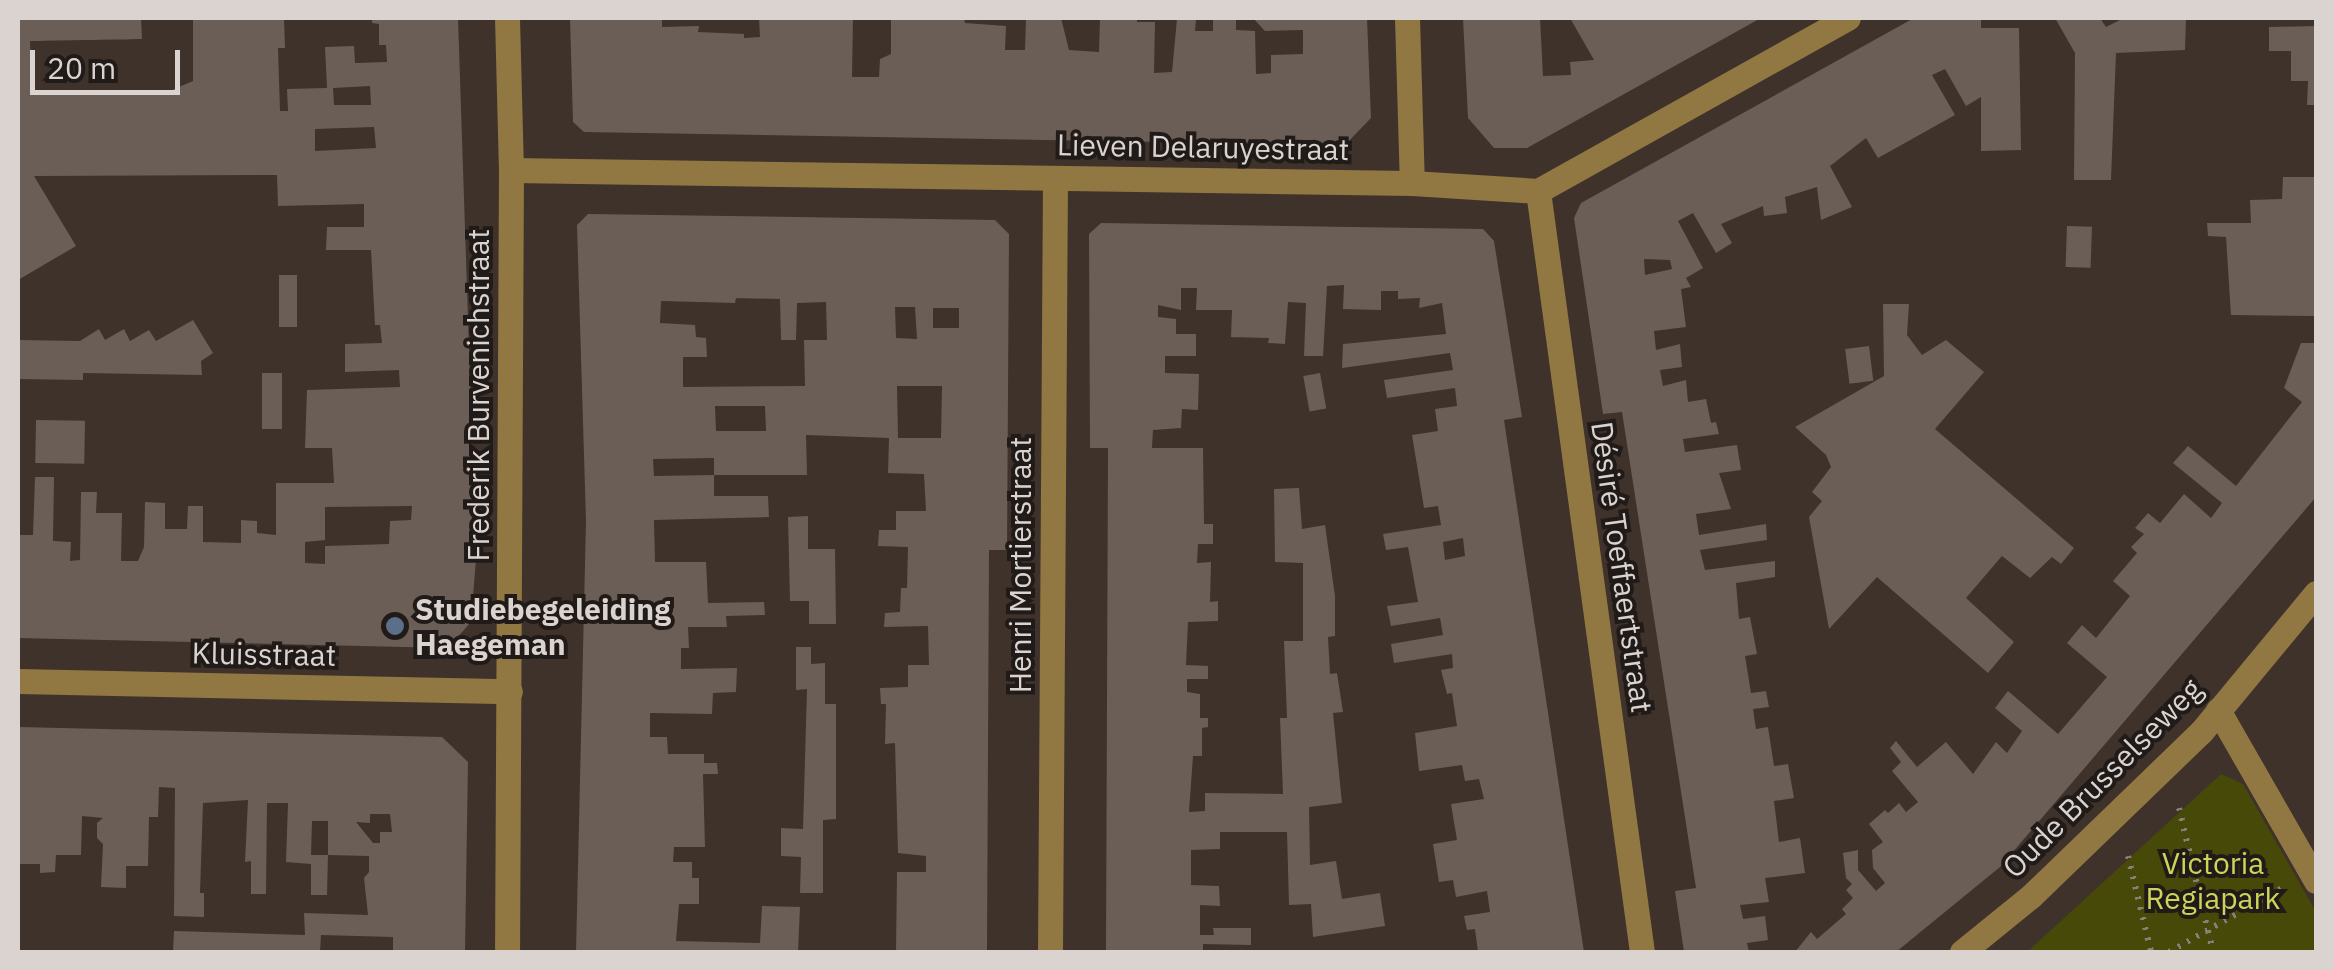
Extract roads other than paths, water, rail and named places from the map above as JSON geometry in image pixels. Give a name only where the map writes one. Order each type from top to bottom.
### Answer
[{"type":"street","name":"Frederik Burvenichstraat","points":[[507,18],[511,170],[508,952]]},
{"type":"street","points":[[1407,18],[1412,183]]},
{"type":"street","points":[[1538,190],[1848,18]]},
{"type":"street","name":"Lieven Delaruyestraat","points":[[511,170],[1412,183],[1538,190]]},
{"type":"street","name":"Henri Mortierstraat","points":[[1050,952],[1055,178]]},
{"type":"street","name":"Désiré Toeffaertstraat","points":[[1538,190],[1642,952]]},
{"type":"street","name":"Oude Brusselseweg","points":[[1962,952],[2031,896],[2168,764],[2316,593]]},
{"type":"street","name":"Kluisstraat","points":[[18,681],[510,691]]},
{"type":"street","points":[[2218,710],[2314,876]]},
{"type":"place","name":"Studiebegeleiding Haegeman","points":[[395,626]]},
{"type":"park label","name":"Victoria Regiapark","points":[[2213,880]]}]
